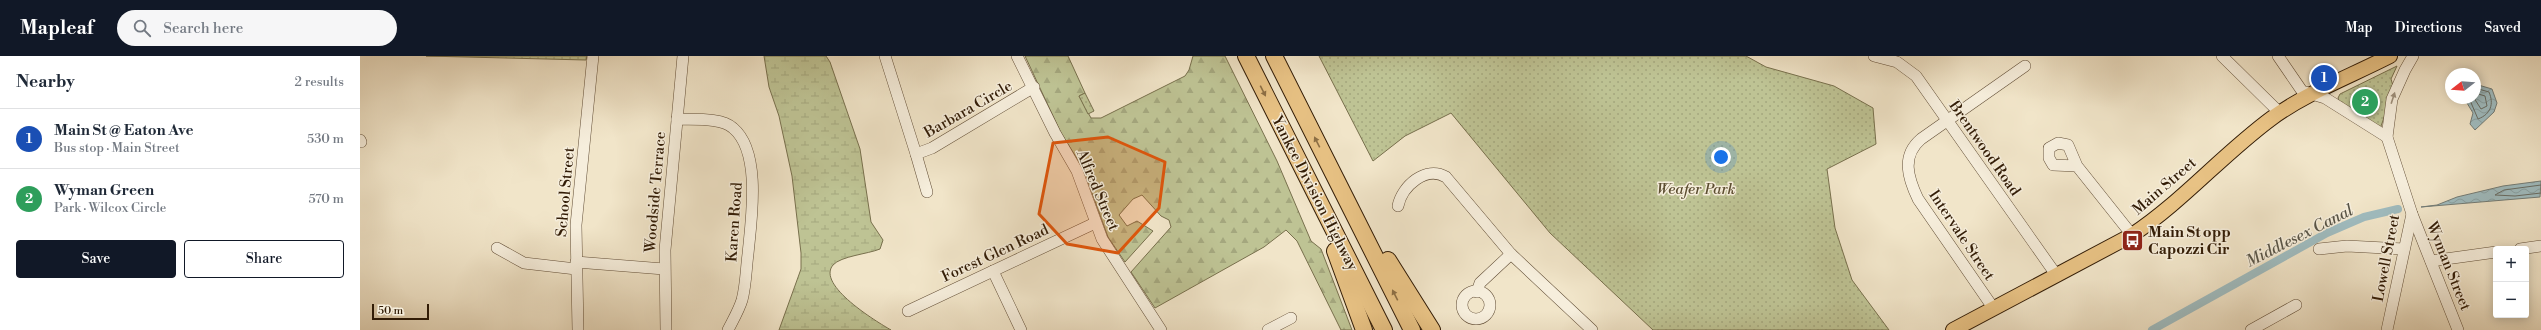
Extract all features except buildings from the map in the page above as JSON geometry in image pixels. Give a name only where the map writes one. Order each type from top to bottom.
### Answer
[{"type":"highway","name":"Yankee Division Highway","points":[[1246,56],[1384,330]]},
{"type":"highway","name":"Yankee Division Highway","points":[[1274,56],[1412,330]]},
{"type":"highway","points":[[1330,166],[1432,330]]},
{"type":"highway","points":[[1310,184],[1364,330]]},
{"type":"main road","name":"Main Street","points":[[1957,329],[2132,235],[2280,113],[2312,94],[2390,56]]},
{"type":"street","name":"School Street","points":[[578,330],[576,266],[577,208],[593,56]]},
{"type":"street","name":"Woodside Terrace","points":[[666,330],[664,269],[683,56]]},
{"type":"street","name":"Barbara Circle","points":[[885,56],[927,192]]},
{"type":"street","name":"Alfred Street","points":[[1017,56],[1034,87],[1055,133],[1079,175],[1095,223],[1109,251],[1161,330]]},
{"type":"street","name":"Brentwood Road","points":[[1874,56],[1897,62],[1908,68],[1948,122],[2056,276]]},
{"type":"street","points":[[2222,56],[2280,113]]},
{"type":"street","points":[[2278,56],[2302,91],[2325,98],[2387,137]]},
{"type":"street","name":"Lowell Street","points":[[2387,330],[2412,214],[2387,137],[2392,99],[2413,56]]},
{"type":"street","name":"Intervale Street","points":[[1994,308],[1921,204],[1909,176],[1907,160],[1913,147],[1922,139],[2025,66]]},
{"type":"street","name":"Barbara Circle","points":[[916,154],[932,148],[1034,87]]},
{"type":"street","name":"Karen Road","points":[[677,119],[712,121],[731,126],[742,140],[753,176],[753,206],[744,291],[740,306],[728,330]]},
{"type":"street","points":[[2077,166],[2132,235]]},
{"type":"street","points":[[1398,206],[1405,192],[1419,178],[1431,172],[1442,175],[1456,186],[1511,254],[1592,330]]},
{"type":"street","name":"Wyman Street","points":[[2412,214],[2432,261],[2458,330]]},
{"type":"street","name":"Forest Glen Road","points":[[908,311],[1095,223]]},
{"type":"street","points":[[2319,249],[2347,246],[2404,248],[2424,243]]},
{"type":"street","points":[[2529,248],[2541,246]]},
{"type":"street","points":[[497,248],[528,264],[664,269]]},
{"type":"street","points":[[2432,261],[2493,252]]},
{"type":"street","points":[[1477,292],[1480,282],[1511,254]]},
{"type":"street","points":[[993,271],[1021,330]]},
{"type":"street","points":[[2251,330],[2296,305]]},
{"type":"street","points":[[1268,330],[1291,318]]},
{"type":"highlighted area","points":[[1108,137],[1165,162],[1159,208],[1118,253],[1067,244],[1039,214],[1053,143]]},
{"type":"green space","points":[[426,56],[587,56],[586,60]]},
{"type":"green space","points":[[764,56],[826,56],[830,62],[860,149],[871,222],[883,240],[880,249],[842,259],[833,265],[830,273],[833,282],[850,302],[891,330],[779,330],[801,269],[801,253],[792,176],[779,116],[769,87]]},
{"type":"green space","points":[[1025,56],[1068,56],[1085,93],[1079,96],[1091,118],[1101,118],[1185,76],[1189,70],[1193,56],[1225,56],[1277,161],[1311,241],[1321,249],[1352,330],[1341,330],[1297,241],[1286,230],[1264,247],[1155,308],[1131,272],[1171,227],[1169,220],[1161,216],[1142,195],[1133,199],[1119,215],[1127,226],[1137,221],[1153,231],[1125,262],[1108,237],[1083,168],[1061,133]]},
{"type":"green space","name":"Weafer Park","points":[[1319,56],[1746,56],[1766,67],[1834,86],[1873,108],[1876,144],[1827,169],[1835,228],[1852,280],[1889,330],[1653,330],[1550,233],[1451,113],[1405,136],[1373,161]]},
{"type":"green space","points":[[2397,66],[2391,79],[2394,89],[2380,129],[2341,106],[2338,98],[2340,94]]},
{"type":"green space","points":[[1085,93],[1094,111],[1088,114],[1079,96]]},
{"type":"water","points":[[2481,86],[2492,89],[2497,103],[2494,112],[2475,130],[2470,124],[2473,113],[2468,104],[2481,104]]},
{"type":"water","points":[[2541,181],[2540,197],[2421,207],[2437,205],[2457,197],[2503,186]]},
{"type":"waterway","name":"Middlesex Canal","points":[[2152,330],[2327,233],[2364,217],[2398,209]]},
{"type":"place","name":"Main St @ Eaton Ave","points":[[2324,78]]},
{"type":"place","name":"Wyman Green","points":[[2365,102]]},
{"type":"place","name":"Main St opp Capozzi Cir","points":[[2133,241]]}]
